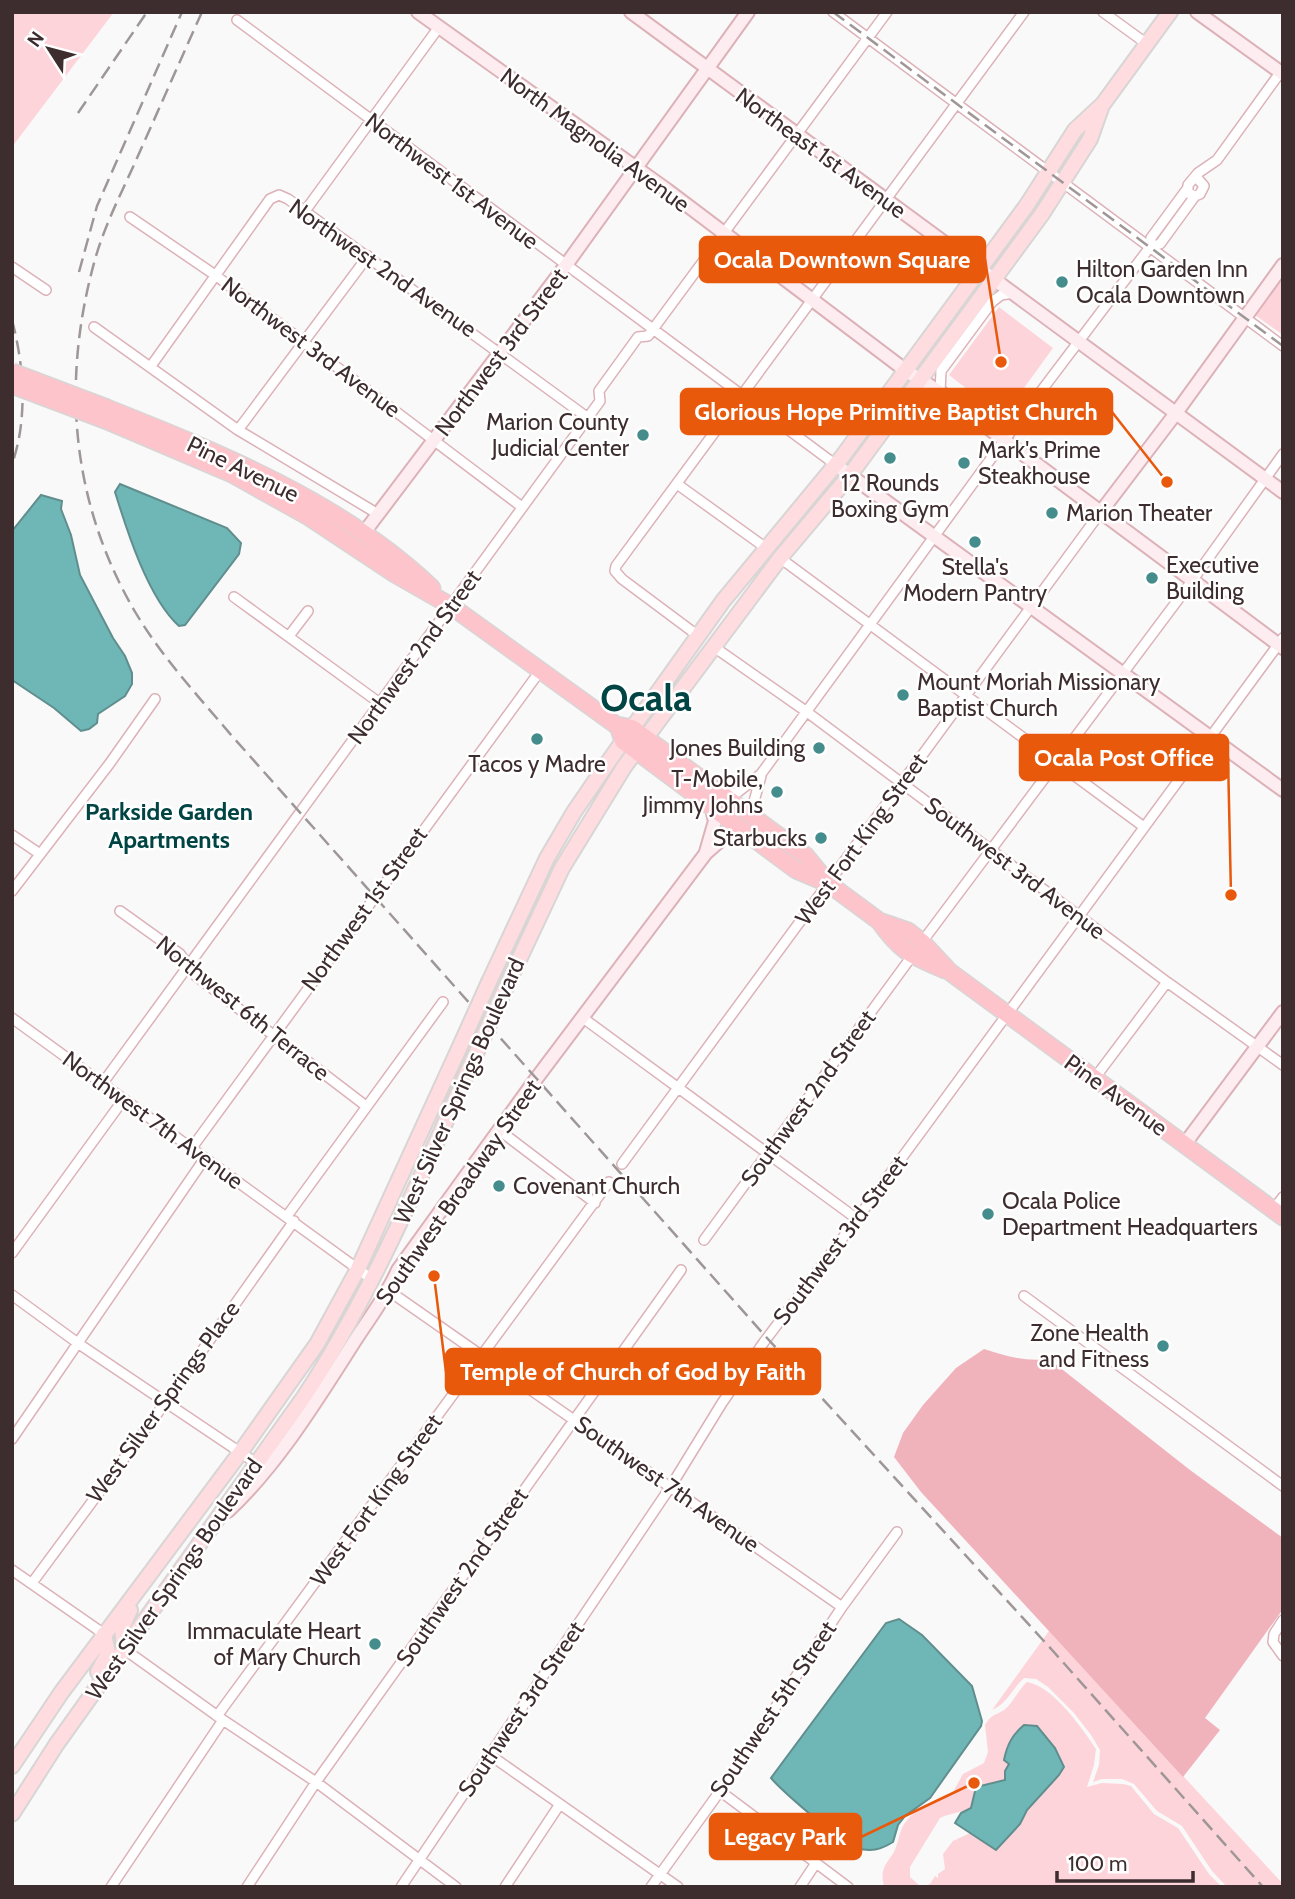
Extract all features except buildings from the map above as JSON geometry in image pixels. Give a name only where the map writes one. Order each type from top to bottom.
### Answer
[{"type":"highway","name":"Pine Avenue","points":[[12,372],[106,414],[267,493],[451,606],[641,745],[712,808],[796,870],[829,884],[879,920],[908,931],[950,972],[1006,1014],[1184,1145],[1280,1208]]},
{"type":"highway","name":"Pine Avenue","points":[[12,385],[195,444],[250,470],[316,505],[404,561],[451,606]]},
{"type":"highway","name":"Pine Avenue","points":[[641,745],[725,796],[755,818],[806,856],[829,884]]},
{"type":"highway","name":"Pine Avenue","points":[[879,920],[895,943],[912,956],[950,972]]},
{"type":"main road","points":[[1103,104],[1170,12]]},
{"type":"main road","name":"West Silver Springs Boulevard","points":[[12,1766],[104,1634],[240,1453],[317,1344],[358,1269],[547,858],[624,732],[766,548],[836,465],[1049,172],[1075,130],[1103,104]]},
{"type":"main road","name":"West Silver Springs Boulevard","points":[[12,1814],[56,1745],[326,1364],[373,1280],[573,846],[641,745],[746,602],[850,475],[1063,183],[1090,139],[1103,104]]},
{"type":"main road","points":[[780,558],[778,541],[801,507]]},
{"type":"main road","points":[[746,602],[750,587],[765,565],[766,548]]},
{"type":"main road","points":[[124,1649],[121,1633],[125,1618],[164,1566],[178,1535]]},
{"type":"main road","points":[[56,1745],[60,1728],[104,1663],[108,1653],[104,1634]]},
{"type":"street","name":"North Magnolia Avenue","points":[[418,12],[636,168],[905,370],[940,392],[1192,581],[1281,643]]},
{"type":"street","name":"Northeast 1st Avenue","points":[[631,12],[1283,492]]},
{"type":"street","name":"Northwest 3rd Street","points":[[363,534],[566,265],[748,12]]},
{"type":"street","points":[[833,12],[1283,346]]},
{"type":"street","name":"Northwest 2nd Street","points":[[102,1084],[588,418],[600,401],[599,391],[638,337],[648,335],[887,12]]},
{"type":"street","points":[[697,635],[622,579],[615,571],[616,566],[1024,12]]},
{"type":"street","points":[[1103,12],[1147,44]]},
{"type":"street","points":[[725,796],[738,792],[761,774],[1004,440],[1150,247],[1151,237],[1191,181],[1217,160],[1282,71],[1197,12]]},
{"type":"street","name":"Northwest 1st Avenue","points":[[237,20],[836,465]]},
{"type":"street","points":[[305,211],[439,27]]},
{"type":"street","points":[[1150,247],[1160,244],[1195,196],[1200,194],[1204,186],[1198,179],[1194,179]]},
{"type":"street","points":[[1187,189],[1188,193],[1195,196]]},
{"type":"street","name":"Northwest 2nd Avenue","points":[[215,275],[270,200],[279,195],[368,256],[588,418]]},
{"type":"street","name":"Northwest 3rd Avenue","points":[[130,217],[306,342],[522,507]]},
{"type":"street","points":[[238,430],[368,256]]},
{"type":"street","points":[[1100,513],[1283,265]]},
{"type":"street","points":[[12,267],[46,290]]},
{"type":"street","points":[[151,366],[215,275]]},
{"type":"street","points":[[940,392],[941,371],[992,303],[1001,295],[1013,293]]},
{"type":"street","points":[[94,327],[238,430],[378,514]]},
{"type":"street","points":[[922,942],[1192,581],[1283,454]]},
{"type":"street","points":[[836,465],[1283,790]]},
{"type":"street","points":[[677,484],[766,548]]},
{"type":"street","name":"West Fort King Street","points":[[622,1164],[1100,513]]},
{"type":"street","points":[[780,558],[1144,827]]},
{"type":"street","points":[[234,597],[381,704]]},
{"type":"street","points":[[289,635],[308,611]]},
{"type":"street","name":"Southwest 3rd Street","points":[[401,1887],[671,1486],[722,1403],[764,1342],[1281,643]]},
{"type":"street","name":"Southwest 3rd Avenue","points":[[714,647],[807,712],[1167,982],[1283,1065]]},
{"type":"street","name":"Northwest 1st Street","points":[[191,1149],[540,671]]},
{"type":"street","points":[[12,891],[110,763],[155,699]]},
{"type":"street","points":[[755,818],[753,804],[761,774]]},
{"type":"street","name":"Southwest Broadway Street","points":[[706,853],[715,821],[712,808]]},
{"type":"street","name":"Southwest Broadway Street","points":[[209,1529],[244,1496],[268,1467],[329,1382],[389,1290],[398,1270],[706,853],[723,838],[741,830]]},
{"type":"street","points":[[12,835],[40,854]]},
{"type":"street","name":"Northwest 6th Terrace","points":[[120,911],[180,954],[196,976],[366,1107]]},
{"type":"street","name":"Southwest 2nd Street","points":[[704,1240],[912,956]]},
{"type":"street","points":[[1094,1079],[1167,982]]},
{"type":"street","name":"West Silver Springs Place","points":[[32,1583],[165,1403],[366,1107],[443,1002]]},
{"type":"street","points":[[1184,1145],[1283,1012]]},
{"type":"street","points":[[583,1017],[857,1219]]},
{"type":"street","name":"Northwest 7th Avenue","points":[[12,1018],[291,1219]]},
{"type":"street","points":[[12,1253],[123,1100]]},
{"type":"street","points":[[499,1130],[595,1203]]},
{"type":"street","points":[[12,1438],[205,1158]]},
{"type":"street","name":"West Fort King Street","points":[[111,1887],[220,1718],[609,1182]]},
{"type":"street","points":[[291,1219],[373,1280]]},
{"type":"street","name":"Southwest 2nd Street","points":[[247,1887],[316,1782],[681,1270]]},
{"type":"street","name":"Southwest 7th Avenue","points":[[389,1290],[842,1607]]},
{"type":"street","points":[[12,1295],[165,1403],[256,1463]]},
{"type":"street","points":[[1024,1296],[1283,1486]]},
{"type":"street","name":"Southwest 5th Street","points":[[651,1887],[720,1790],[842,1607],[897,1532]]},
{"type":"street","points":[[12,1570],[104,1634]]},
{"type":"street","points":[[1283,1620],[1274,1634],[1273,1642],[1283,1656]]},
{"type":"street","points":[[124,1649],[316,1782],[456,1887]]},
{"type":"street","points":[[490,1755],[678,1887]]},
{"type":"street","points":[[720,1790],[848,1887]]},
{"type":"street","points":[[505,1887],[560,1804]]},
{"type":"street","points":[[800,1887],[816,1863]]},
{"type":"shaded area","points":[[12,12],[114,12],[12,147]]},
{"type":"shaded area","points":[[1283,277],[1283,335],[1255,315]]},
{"type":"shaded area","points":[[999,307],[1053,348],[1003,417],[949,375]]},
{"type":"shaded area","points":[[984,1349],[1024,1359],[1049,1359],[1190,1470],[1283,1538],[1283,1609],[1205,1718],[1220,1730],[1183,1777],[921,1492],[894,1457],[903,1433],[923,1405],[956,1368]]},
{"type":"shaded area","points":[[1049,1631],[1283,1884],[1281,1887],[1227,1887],[1212,1871],[1182,1826],[1157,1811],[1134,1784],[1122,1779],[1093,1782],[1099,1765],[1100,1750],[1074,1713],[1036,1679],[1024,1678],[1006,1700],[992,1710]]},
{"type":"shaded area","points":[[1027,1682],[1037,1685],[1057,1699],[1096,1749],[1087,1787],[1102,1783],[1131,1786],[1154,1814],[1178,1828],[1209,1874],[1222,1887],[922,1887],[930,1884],[935,1876],[938,1878],[938,1874],[945,1869],[943,1854],[953,1841],[970,1833],[996,1850],[1059,1775],[1009,1764],[1005,1771],[1005,1780],[976,1787],[971,1808],[940,1818],[910,1867],[910,1877],[921,1887],[884,1887],[884,1868],[894,1852],[903,1826],[919,1809],[953,1792],[963,1774],[984,1763],[988,1752],[985,1725],[991,1717],[1007,1707]]},
{"type":"water","points":[[120,484],[227,528],[241,543],[239,554],[185,625],[179,626],[168,614],[148,582],[115,492]]},
{"type":"water","points":[[41,495],[62,501],[61,509],[71,535],[80,575],[132,673],[132,684],[125,696],[98,714],[97,723],[81,731],[54,708],[12,680],[12,531]]},
{"type":"water","points":[[899,1619],[922,1635],[972,1686],[982,1721],[930,1798],[905,1816],[898,1825],[893,1842],[875,1850],[861,1849],[826,1828],[771,1778],[886,1623]]},
{"type":"water","points":[[1024,1725],[1037,1726],[1055,1748],[1064,1767],[996,1850],[955,1823],[961,1813],[971,1808],[976,1787],[1005,1780],[1005,1771],[1009,1764],[1004,1760],[1007,1750],[1013,1737]]},
{"type":"railway","points":[[78,113],[147,12]]},
{"type":"railway","points":[[79,272],[97,206],[182,12]]},
{"type":"railway","points":[[202,12],[105,231],[85,302],[78,347],[78,437],[85,481],[96,525],[134,610],[168,660],[232,736],[767,1338],[1053,1651],[1263,1887]]},
{"type":"railway","points":[[833,12],[1283,346]]},
{"type":"railway","points":[[12,320],[19,355],[22,392],[20,429],[12,464]]},
{"type":"place","name":"Hilton Garden Inn Ocala Downtown","points":[[1062,282]]},
{"type":"place","name":"Ocala Downtown Square","points":[[1001,362]]},
{"type":"place","name":"Marion County Judicial Center","points":[[643,435]]},
{"type":"place","name":"12 Rounds Boxing Gym","points":[[890,458]]},
{"type":"place","name":"Mark's Prime Steakhouse","points":[[964,463]]},
{"type":"place","name":"Glorious Hope Primitive Baptist Church","points":[[1167,482]]},
{"type":"place","name":"Marion Theater","points":[[1052,513]]},
{"type":"place","name":"Stella's Modern Pantry","points":[[975,542]]},
{"type":"place","name":"Executive Building","points":[[1152,578]]},
{"type":"place","name":"Mount Moriah Missionary Baptist Church","points":[[903,695]]},
{"type":"place","name":"Tacos y Madre","points":[[537,739]]},
{"type":"place","name":"Jones Building","points":[[819,748]]},
{"type":"place","name":"T-Mobile, Jimmy Johns","points":[[777,792]]},
{"type":"place","name":"Starbucks","points":[[821,838]]},
{"type":"place","name":"Ocala Post Office","points":[[1231,895]]},
{"type":"place","name":"Covenant Church","points":[[499,1186]]},
{"type":"place","name":"Ocala Police Department Headquarters","points":[[988,1214]]},
{"type":"place","name":"Temple of Church of God by Faith","points":[[434,1276]]},
{"type":"place","name":"Zone Health and Fitness","points":[[1163,1346]]},
{"type":"place","name":"Immaculate Heart of Mary Church","points":[[375,1644]]},
{"type":"place","name":"Legacy Park","points":[[974,1783]]},
{"type":"district","name":"Ocala","points":[[646,698]]},
{"type":"district","name":"Parkside Garden Apartments","points":[[169,826]]}]
